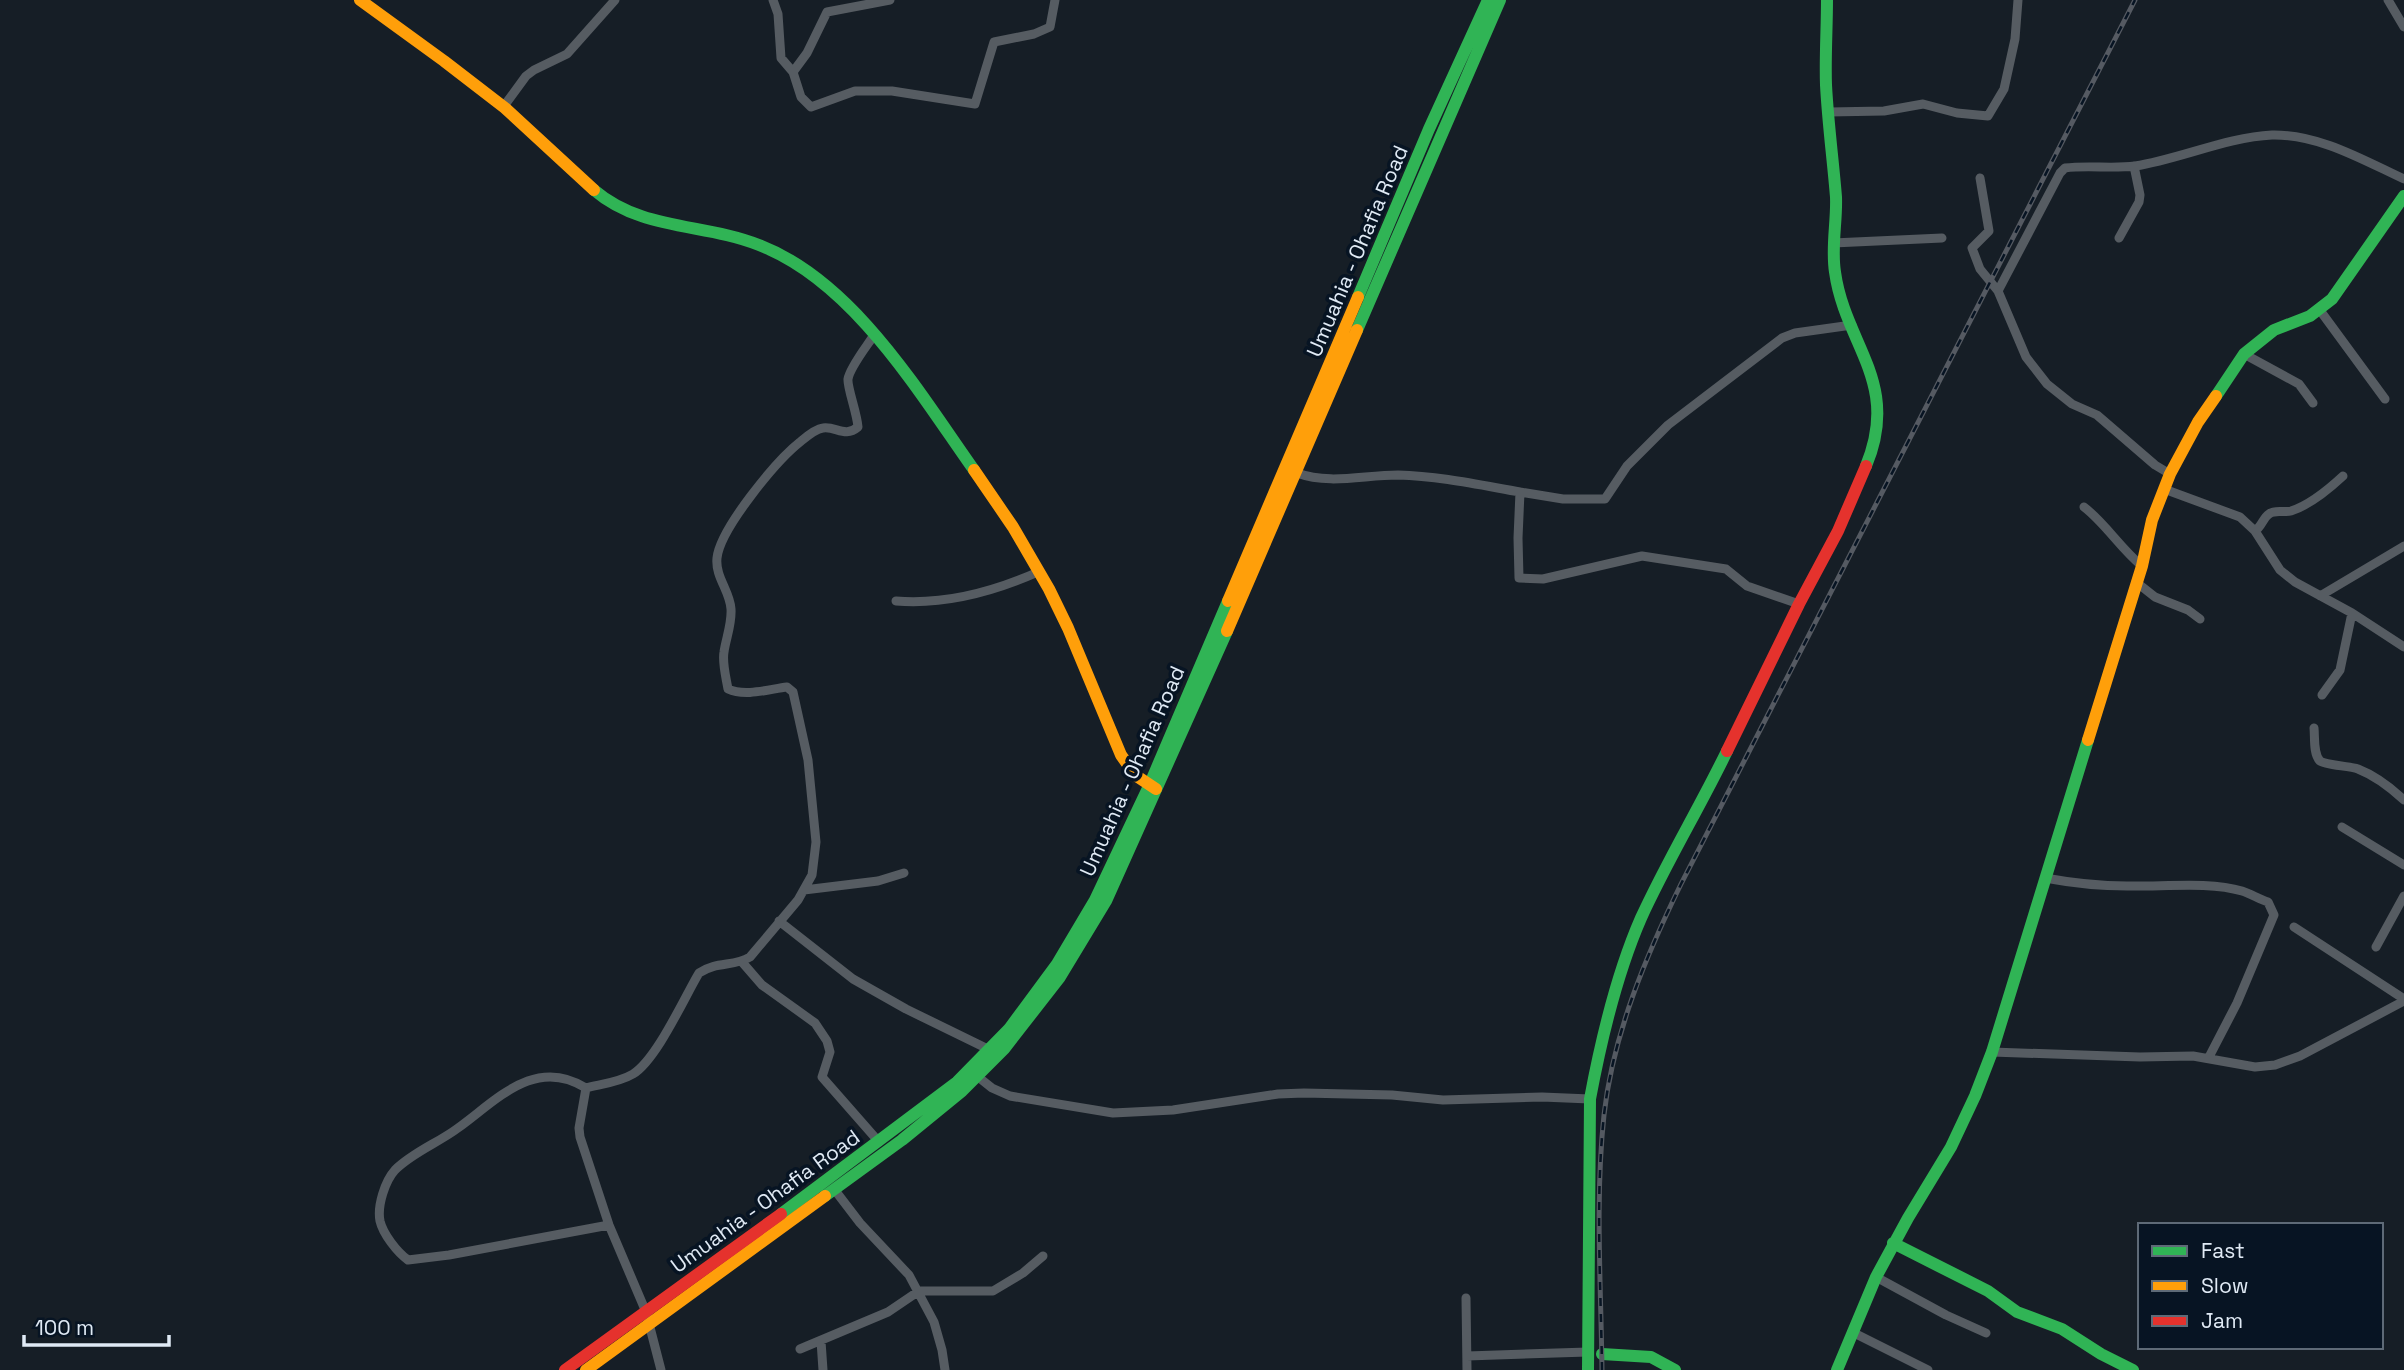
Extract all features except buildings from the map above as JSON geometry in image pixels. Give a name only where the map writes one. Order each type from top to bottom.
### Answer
[{"type":"street","points":[[360,0],[429,48],[503,106],[550,146],[594,190],[614,205],[661,222],[752,241],[778,253],[811,275],[874,335],[1006,517],[1060,610],[1121,755],[1135,775],[1152,788]]},
{"type":"street","points":[[503,106],[526,76],[567,54],[615,0]]},
{"type":"street","points":[[773,0],[778,14],[781,58],[793,72],[801,97],[811,107],[855,91],[892,91],[975,104],[994,42],[1034,34],[1050,27],[1055,0]]},
{"type":"street","points":[[793,72],[807,53],[827,12],[888,0]]},
{"type":"street","name":"Umuahia - Ohafia Road","points":[[565,1370],[648,1318],[834,1189],[918,1127],[977,1076],[1038,1007],[1090,933],[1106,901],[1429,130],[1488,0]]},
{"type":"street","name":"Umuahia - Ohafia Road","points":[[586,1370],[648,1318],[957,1082],[990,1050],[1036,995],[1096,900],[1152,788],[1297,473],[1416,190],[1500,0]]},
{"type":"street","points":[[1588,1370],[1590,1099],[1614,997],[1641,919],[1838,531],[1871,453],[1877,402],[1874,379],[1840,294],[1835,272],[1833,243],[1836,201],[1826,44],[1827,0]]},
{"type":"street","points":[[1829,111],[1884,111],[1923,104],[1957,113],[1988,116],[2004,89],[2015,39],[2018,0]]},
{"type":"street","points":[[2388,0],[2404,27]]},
{"type":"street","points":[[1998,291],[2062,170],[2068,167],[2134,166],[2272,135],[2333,146],[2404,179]]},
{"type":"street","points":[[2119,238],[2139,202],[2134,166]]},
{"type":"street","points":[[1980,178],[1989,231],[1972,248],[1980,269],[1998,291],[2026,357],[2047,384],[2072,404],[2097,415],[2155,465],[2170,474]]},
{"type":"street","points":[[1837,1370],[1876,1277],[1893,1243],[1951,1147],[1975,1097],[1992,1052],[2142,566],[2152,520],[2170,474],[2198,422],[2244,354],[2274,330],[2310,316],[2332,299],[2404,196]]},
{"type":"street","points":[[1833,243],[1942,238]]},
{"type":"street","points":[[2319,309],[2385,399]]},
{"type":"street","points":[[1297,473],[1315,480],[1398,475],[1464,482],[1563,499],[1605,499],[1627,466],[1668,425],[1783,338],[1795,333],[1852,325]]},
{"type":"street","points":[[609,1225],[449,1255],[408,1260],[392,1242],[379,1219],[381,1200],[393,1172],[410,1157],[457,1129],[518,1084],[533,1079],[559,1077],[573,1080],[586,1088],[614,1082],[635,1073],[648,1058],[699,973],[710,966],[742,962],[750,957],[804,890],[812,875],[816,842],[808,760],[793,692],[788,687],[748,692],[728,689],[723,654],[732,607],[718,573],[717,557],[727,530],[771,472],[799,442],[818,429],[844,433],[852,432],[858,427],[855,402],[848,381],[850,373],[874,335]]},
{"type":"street","points":[[2244,354],[2298,384],[2313,402]]},
{"type":"street","points":[[2255,531],[2262,526],[2269,514],[2274,511],[2291,512],[2331,487],[2343,476]]},
{"type":"street","points":[[2164,489],[2240,517],[2255,531],[2280,570],[2295,582],[2352,613],[2404,647]]},
{"type":"street","points":[[1520,492],[1519,578],[1543,579],[1642,556],[1726,569],[1747,586],[1799,604]]},
{"type":"street","points":[[2084,507],[2102,522],[2129,556],[2142,566]]},
{"type":"street","points":[[2320,596],[2404,546]]},
{"type":"street","points":[[895,601],[931,601],[985,593],[1038,572]]},
{"type":"street","points":[[2136,582],[2155,597],[2188,610],[2200,619]]},
{"type":"street","points":[[2322,695],[2340,670],[2352,613]]},
{"type":"street","points":[[2314,728],[2316,755],[2319,760],[2358,769],[2375,777],[2404,800]]},
{"type":"street","points":[[2342,827],[2404,865]]},
{"type":"street","points":[[804,890],[878,881],[904,873]]},
{"type":"street","points":[[2045,878],[2113,886],[2226,888],[2242,891],[2268,902],[2274,915],[2237,1003],[2209,1057]]},
{"type":"street","points":[[2376,947],[2404,897]]},
{"type":"street","points":[[779,921],[853,979],[906,1009],[990,1050]]},
{"type":"street","points":[[1992,1052],[2022,1055],[2209,1057],[2255,1067],[2274,1065],[2300,1056],[2404,1000],[2294,928]]},
{"type":"street","points":[[742,962],[762,985],[815,1023],[827,1041],[830,1052],[822,1077],[879,1142]]},
{"type":"street","points":[[977,1076],[992,1088],[1010,1096],[1113,1113],[1173,1110],[1278,1094],[1304,1093],[1392,1095],[1443,1100],[1542,1097],[1590,1099]]},
{"type":"street","points":[[586,1088],[580,1137],[609,1225],[648,1318],[662,1370]]},
{"type":"street","points":[[834,1189],[860,1223],[909,1275],[919,1291],[934,1322],[945,1370]]},
{"type":"street","points":[[1893,1243],[1988,1291],[2017,1312],[2062,1329],[2101,1354],[2133,1370]]},
{"type":"street","points":[[800,1349],[888,1312],[919,1291],[993,1291],[1043,1256]]},
{"type":"street","points":[[1876,1277],[1946,1315],[1986,1333]]},
{"type":"street","points":[[1466,1298],[1467,1370]]},
{"type":"street","points":[[1852,1332],[1928,1370]]},
{"type":"street","points":[[821,1340],[823,1370]]},
{"type":"street","points":[[1467,1356],[1588,1352]]},
{"type":"street","points":[[1602,1354],[1651,1357],[1675,1370]]},
{"type":"railway","points":[[1602,1370],[1599,1210],[1604,1115],[1608,1085],[1623,1025],[1644,967],[1681,884],[2135,0]]},
{"type":"traffic: fast","points":[[1358,297],[1429,129],[1488,0]]},
{"type":"traffic: fast","points":[[1357,330],[1500,0]]},
{"type":"traffic: fast","points":[[1827,0],[1826,85],[1836,197],[1835,272],[1841,298],[1874,387],[1877,411],[1875,437],[1866,466]]},
{"type":"traffic: fast","points":[[594,190],[632,213],[759,245],[793,262],[824,284],[854,311],[881,341],[974,470]]},
{"type":"traffic: fast","points":[[2216,396],[2244,354],[2274,330],[2310,316],[2332,299],[2404,196]]},
{"type":"traffic: fast","points":[[781,1214],[957,1082],[1009,1029],[1057,964],[1095,900],[1149,786],[1228,601]]},
{"type":"traffic: fast","points":[[825,1196],[902,1140],[962,1091],[1004,1049],[1060,977],[1106,901],[1227,631]]},
{"type":"traffic: fast","points":[[1837,1370],[1876,1277],[1951,1147],[1975,1096],[1992,1052],[2088,740]]},
{"type":"traffic: fast","points":[[1588,1370],[1590,1099],[1599,1054],[1632,939],[1727,751]]},
{"type":"traffic: fast","points":[[1893,1243],[1988,1291],[2017,1312],[2062,1329],[2101,1354],[2133,1370]]},
{"type":"traffic: fast","points":[[1602,1354],[1651,1357],[1675,1370]]},
{"type":"traffic: slow","points":[[360,0],[505,108],[594,190]]},
{"type":"traffic: slow","points":[[1228,601],[1358,297]]},
{"type":"traffic: slow","points":[[1227,631],[1357,330]]},
{"type":"traffic: slow","points":[[2088,740],[2142,566],[2152,520],[2170,474],[2198,422],[2216,396]]},
{"type":"traffic: slow","points":[[974,470],[1013,527],[1049,589],[1121,755],[1135,775],[1156,789]]},
{"type":"traffic: slow","points":[[586,1370],[825,1196]]},
{"type":"traffic: jam","points":[[1727,751],[1838,531],[1866,466]]},
{"type":"traffic: jam","points":[[565,1370],[781,1214]]}]
